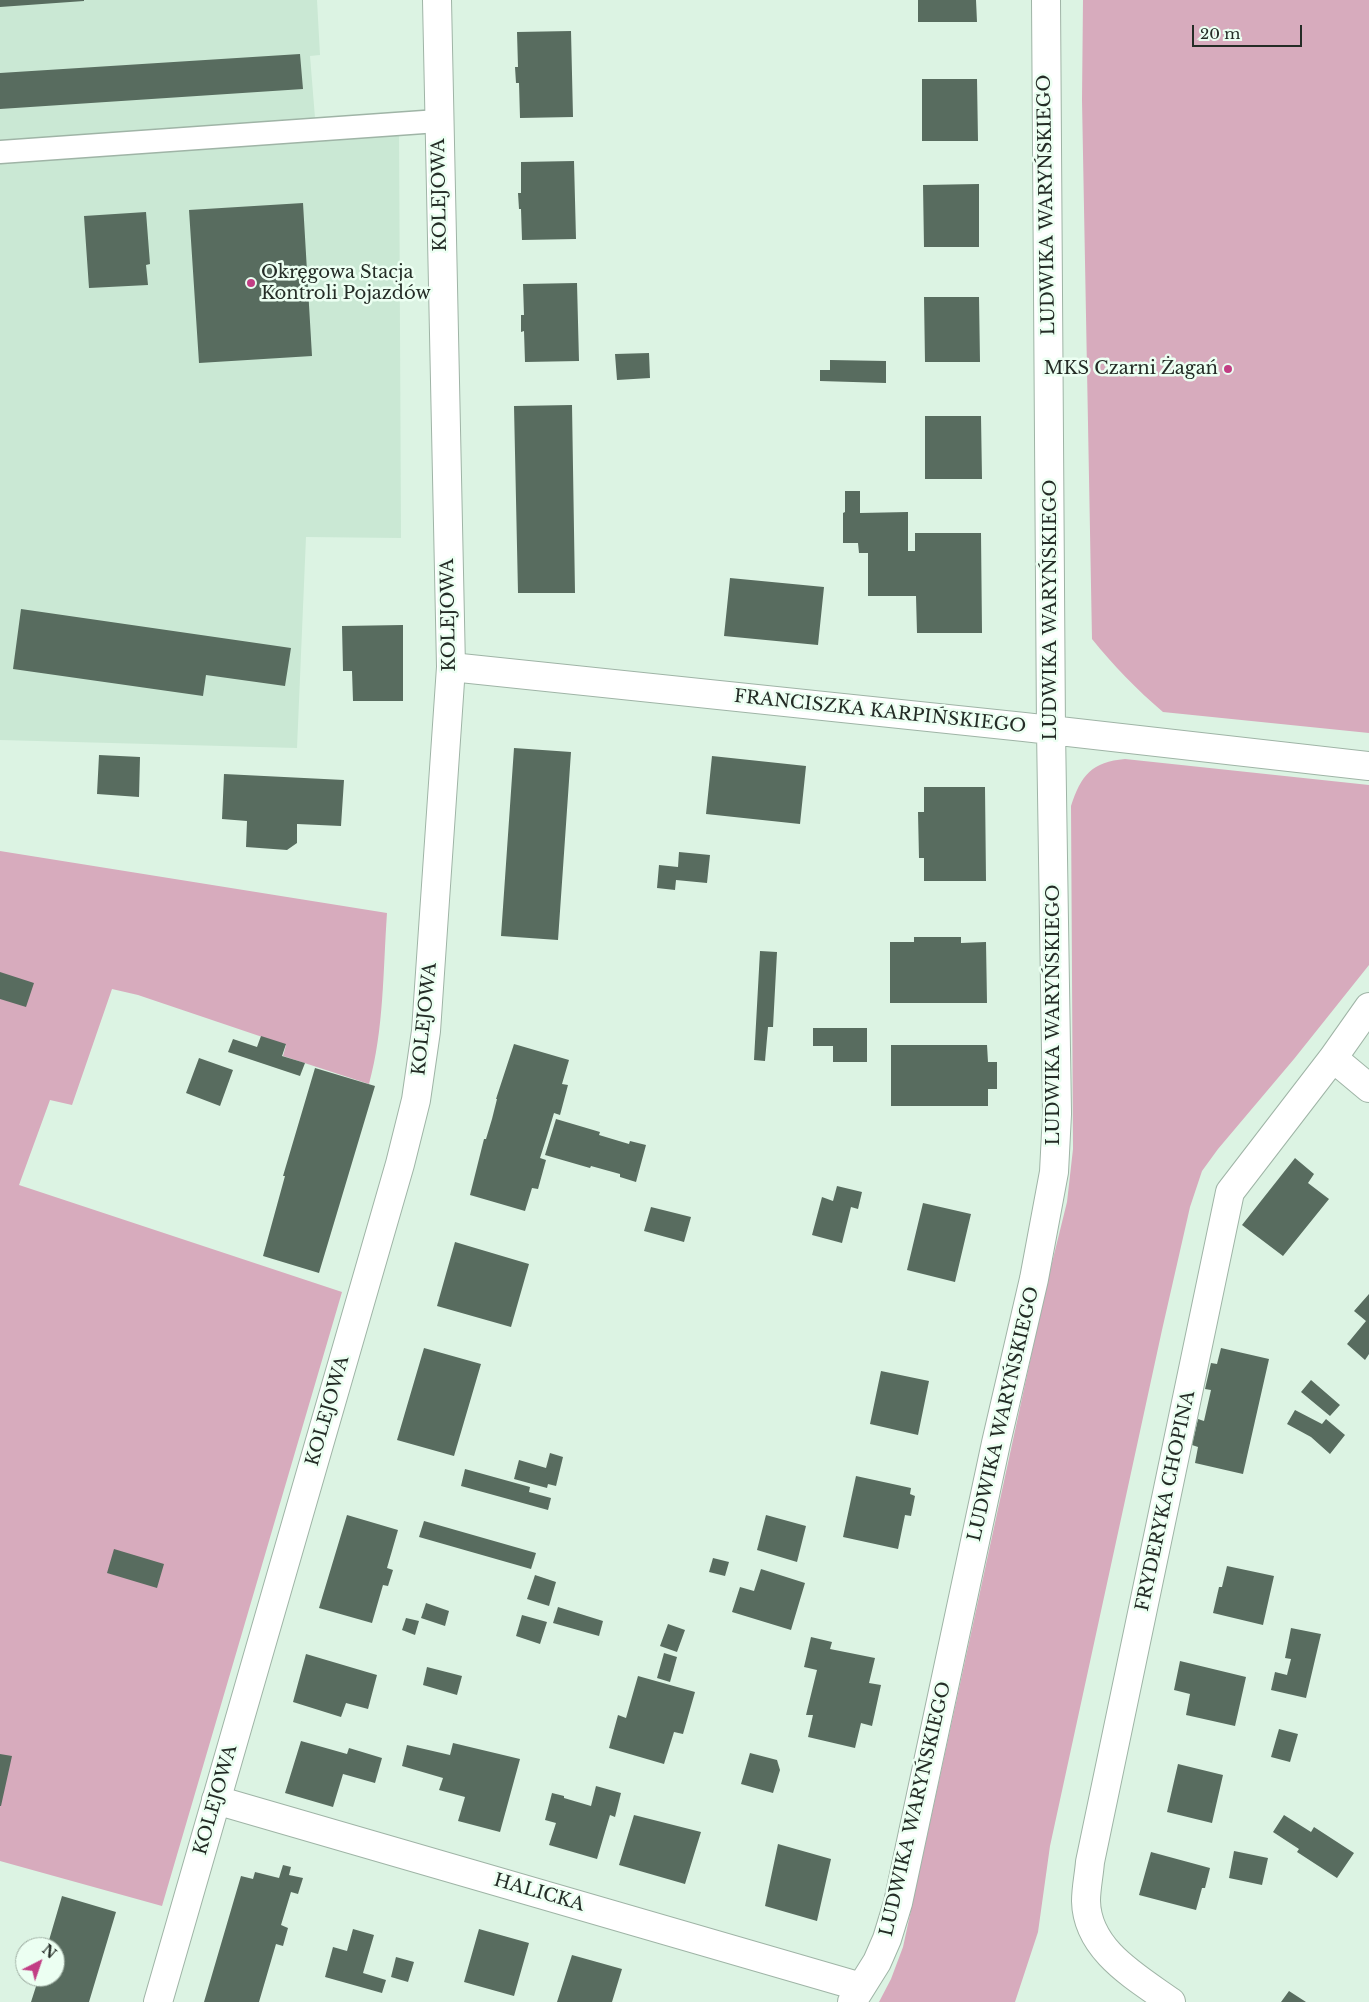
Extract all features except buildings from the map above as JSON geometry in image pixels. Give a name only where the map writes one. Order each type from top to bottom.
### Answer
[{"type":"street","name":"KOLEJOWA","points":[[158,2002],[386,1214],[416,1100],[426,1031],[451,667],[436,0]]},
{"type":"street","name":"LUDWIKA WARYŃSKIEGO","points":[[857,1994],[887,1939],[898,1903],[996,1443],[1034,1279],[1054,1172],[1057,1114],[1051,730],[1046,0]]},
{"type":"street","name":"FRANCISZKA KARPIŃSKIEGO","points":[[451,667],[1051,730],[1369,766]]},
{"type":"street","name":"FRYDERYKA CHOPINA","points":[[1171,2002],[1130,1972],[1102,1947],[1090,1926],[1086,1901],[1090,1862],[1230,1192],[1333,1058],[1369,1007]]},
{"type":"street","points":[[1333,1058],[1369,1088]]},
{"type":"street","name":"HALICKA","points":[[216,1800],[857,1994]]},
{"type":"lane","points":[[0,152],[438,121]]},
{"type":"shaded area","points":[[0,0],[317,0],[320,55],[310,56],[316,130],[399,125],[401,538],[306,537],[297,748],[0,740]]},
{"type":"shaded area","name":"MKS Czarni Żagań","points":[[1083,0],[1369,0],[1369,733],[1163,712],[1126,677],[1092,639],[1082,100]]},
{"type":"shaded area","points":[[1125,759],[1369,785],[1369,965],[1202,1171],[1190,1207],[1162,1330],[1050,1846],[1038,1932],[1015,2002],[879,2002],[891,1979],[903,1947],[1047,1283],[1067,1202],[1073,1149],[1071,806],[1079,786],[1089,772],[1104,763]]},
{"type":"shaded area","points":[[0,851],[387,913],[378,1043],[369,1084],[283,1056],[286,1045],[138,995],[112,989],[72,1105],[50,1100],[19,1185],[342,1292],[162,1906],[0,1861]]},
{"type":"place","name":"Okręgowa Stacja Kontroli Pojazdów","points":[[251,283]]},
{"type":"place","name":"MKS Czarni Żagań","points":[[1228,369]]}]
